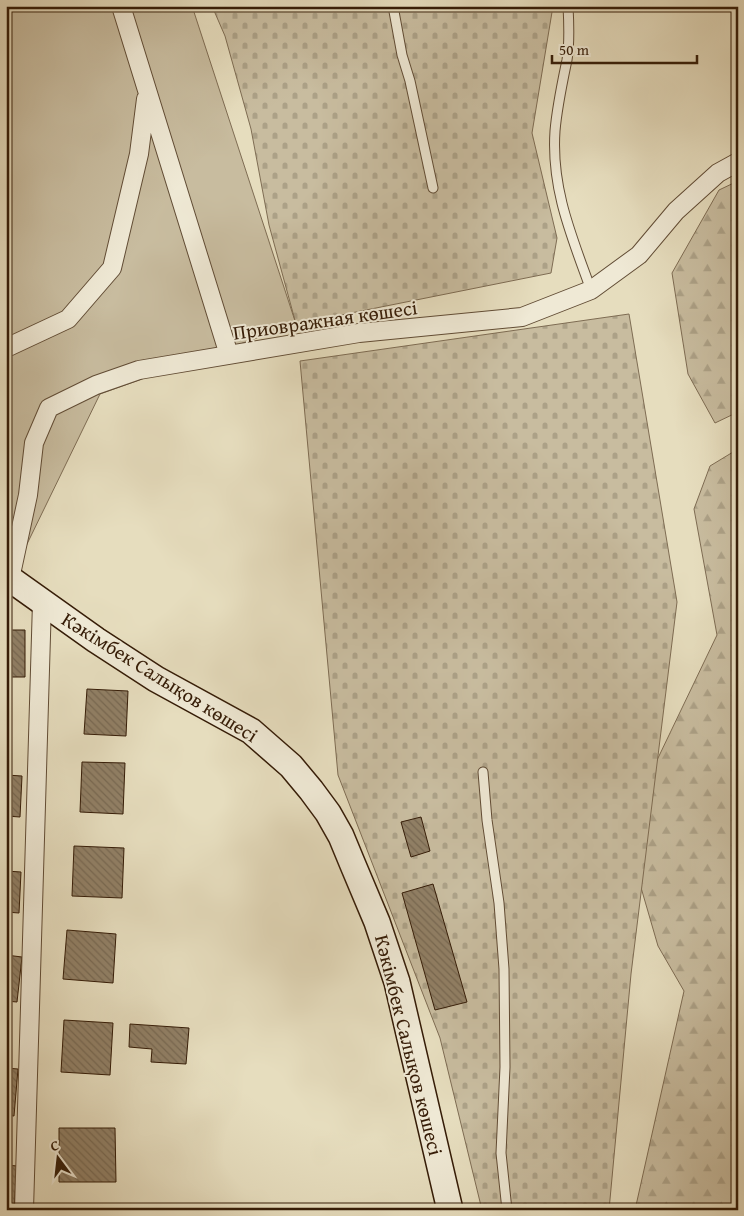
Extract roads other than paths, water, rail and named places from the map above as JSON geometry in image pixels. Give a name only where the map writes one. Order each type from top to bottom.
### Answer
[{"type":"street","points":[[121,6],[229,355]]},
{"type":"street","points":[[6,348],[68,319],[112,268],[139,154],[147,94]]},
{"type":"street","name":"Приовражная көшесі","points":[[8,578],[28,495],[34,443],[49,408],[96,385],[139,370],[360,333],[522,317],[591,290],[640,255],[676,211],[718,173],[738,162]]},
{"type":"street","name":"Кәкімбек Салықов көшесі","points":[[8,578],[96,640],[156,679],[251,731],[291,766],[312,790],[341,836],[377,922],[397,982],[450,1210]]},
{"type":"street","points":[[24,1210],[42,602]]},
{"type":"lane","points":[[393,6],[402,55],[410,81],[433,188]]},
{"type":"lane","points":[[568,6],[567,58],[557,105],[555,168],[563,213],[591,290]]},
{"type":"lane","points":[[484,772],[487,820],[499,903],[504,969],[505,1067],[501,1153],[507,1210]]}]
